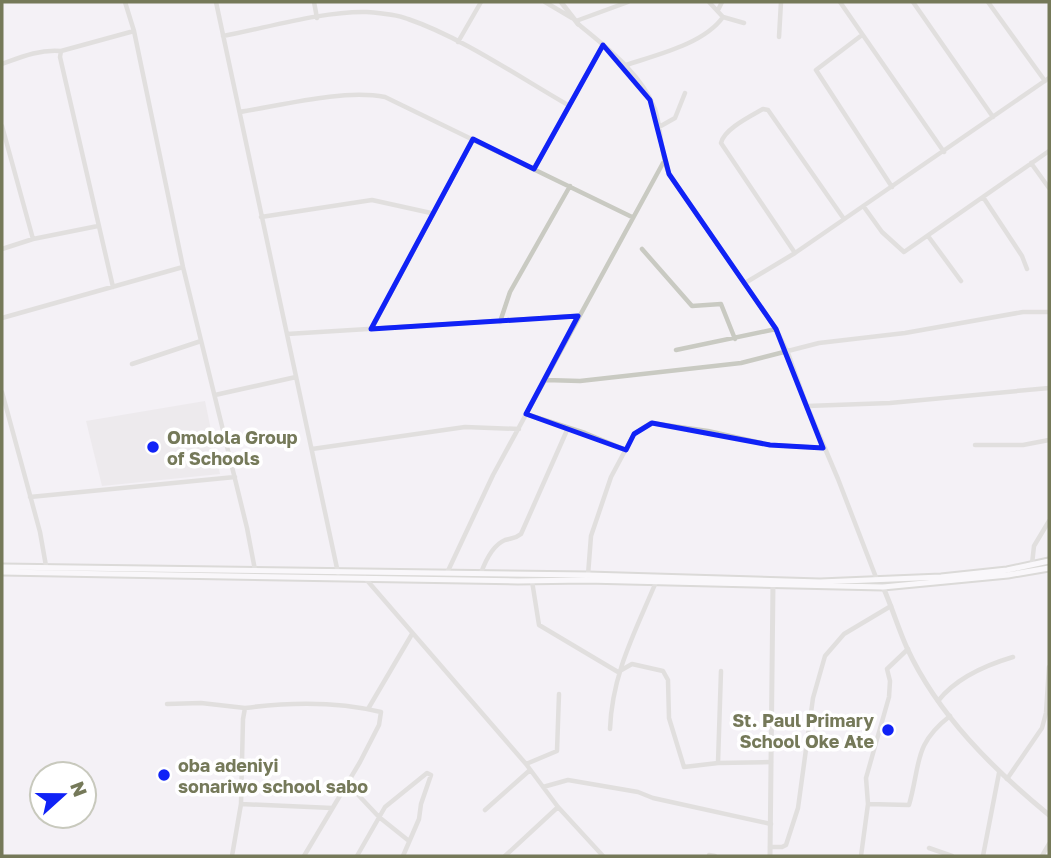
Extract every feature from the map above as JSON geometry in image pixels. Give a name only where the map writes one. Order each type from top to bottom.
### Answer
[{"type":"main road","points":[[2,567],[255,570],[365,578],[773,583],[941,578],[1007,570],[1049,561]]},
{"type":"main road","points":[[2,572],[588,575],[883,587],[1008,575],[1049,568]]},
{"type":"street","points":[[125,2],[134,31],[183,267],[255,570]]},
{"type":"street","points":[[216,2],[338,575]]},
{"type":"street","points":[[314,2],[317,18]]},
{"type":"street","points":[[458,42],[481,2]]},
{"type":"street","points":[[545,2],[576,21]]},
{"type":"street","points":[[561,2],[576,21],[626,65],[650,100],[659,127],[664,162],[676,186],[776,329],[789,353],[823,448],[838,478],[877,580]]},
{"type":"street","points":[[576,21],[628,2]]},
{"type":"street","points":[[709,2],[723,17],[744,23]]},
{"type":"street","points":[[718,10],[722,2]]},
{"type":"street","points":[[779,37],[781,2]]},
{"type":"street","points":[[840,2],[944,152]]},
{"type":"street","points":[[913,2],[993,117]]},
{"type":"street","points":[[745,284],[864,207],[1047,79],[988,2]]},
{"type":"street","points":[[223,36],[364,12],[408,18],[458,42],[568,105]]},
{"type":"street","points":[[626,65],[684,44],[715,27],[723,17]]},
{"type":"street","points":[[2,64],[134,31]]},
{"type":"street","points":[[862,35],[816,70],[893,187]]},
{"type":"street","points":[[534,169],[603,45]]},
{"type":"street","points":[[61,51],[60,57],[113,287]]},
{"type":"street","points":[[659,127],[675,118],[685,93]]},
{"type":"street","points":[[240,112],[345,95],[371,94],[394,99],[632,217]]},
{"type":"street","points":[[795,253],[721,143],[720,139],[743,121],[763,108],[768,110],[844,220]]},
{"type":"street","points":[[2,126],[33,239]]},
{"type":"street","points":[[372,328],[431,213],[473,139]]},
{"type":"street","points":[[864,207],[882,232],[900,250],[908,250],[1049,151]]},
{"type":"street","points":[[447,573],[493,475],[664,162]]},
{"type":"street","points":[[1031,163],[1049,188]]},
{"type":"street","points":[[500,322],[510,292],[570,186]]},
{"type":"street","points":[[984,197],[1022,256],[1027,270]]},
{"type":"street","points":[[261,217],[372,200],[431,213]]},
{"type":"street","points":[[2,249],[33,239],[98,226]]},
{"type":"street","points":[[928,236],[961,281]]},
{"type":"street","points":[[642,249],[692,306],[720,304],[735,339]]},
{"type":"street","points":[[2,318],[183,267]]},
{"type":"street","points":[[546,380],[580,381],[741,363],[789,353],[819,343],[1023,312],[1049,312]]},
{"type":"street","points":[[287,334],[578,316]]},
{"type":"street","points":[[676,350],[776,329]]},
{"type":"street","points":[[132,364],[201,341]]},
{"type":"street","points":[[215,395],[296,377]]},
{"type":"street","points":[[807,406],[890,403],[1049,388]]},
{"type":"street","points":[[2,392],[40,532],[46,566]]},
{"type":"street","points":[[526,414],[626,450]]},
{"type":"street","points":[[588,575],[591,536],[611,477],[634,434],[654,423],[770,445],[823,448]]},
{"type":"street","points":[[312,449],[465,427],[519,429]]},
{"type":"street","points":[[480,574],[497,545],[521,534],[568,428]]},
{"type":"street","points":[[975,445],[1023,445],[1049,440]]},
{"type":"street","points":[[30,497],[235,478]]},
{"type":"street","points":[[1032,564],[1034,547],[1049,521]]},
{"type":"street","points":[[365,578],[526,764],[558,807],[603,856]]},
{"type":"street","points":[[532,581],[539,625],[618,672]]},
{"type":"street","points":[[610,729],[618,672],[656,582]]},
{"type":"street","points":[[770,856],[773,583]]},
{"type":"street","points":[[883,587],[908,649],[938,701],[999,773],[1049,815]]},
{"type":"street","points":[[770,847],[785,847],[798,808],[813,698],[825,656],[844,634],[891,606]]},
{"type":"street","points":[[368,709],[412,634]]},
{"type":"street","points":[[861,856],[868,804],[866,778],[889,697],[890,681],[887,669],[908,649]]},
{"type":"street","points":[[938,701],[948,689],[990,664],[1013,657]]},
{"type":"street","points":[[618,672],[632,664],[663,671],[668,680],[669,718],[684,767],[771,762]]},
{"type":"street","points":[[1007,780],[1042,728],[1046,713],[1049,667]]},
{"type":"street","points":[[718,763],[721,671]]},
{"type":"street","points":[[526,764],[556,751],[559,694]]},
{"type":"street","points":[[167,704],[201,703],[245,708],[284,703],[356,706],[381,712],[379,725],[304,856]]},
{"type":"street","points":[[232,856],[241,804],[245,708]]},
{"type":"street","points":[[868,804],[909,805],[926,739],[933,729],[951,715]]},
{"type":"street","points":[[485,810],[530,770]]},
{"type":"street","points":[[357,856],[385,807],[427,773],[431,775],[419,819],[403,856]]},
{"type":"street","points":[[983,856],[999,773]]},
{"type":"street","points":[[543,787],[563,780],[614,787],[771,824]]},
{"type":"street","points":[[346,782],[379,817],[409,841]]},
{"type":"street","points":[[241,804],[332,808]]},
{"type":"street","points":[[505,856],[558,807]]},
{"type":"street","points":[[1042,856],[1049,844]]},
{"type":"street","points":[[929,848],[952,856]]},
{"type":"street","points":[[709,855],[715,856]]},
{"type":"highlighted area","points":[[603,45],[650,100],[669,174],[776,329],[823,448],[770,445],[652,423],[634,434],[626,450],[526,414],[578,316],[371,329],[473,139],[534,169]]},
{"type":"shaded area","name":"Omolola Group of Schools","points":[[205,401],[220,474],[102,486],[86,421]]},
{"type":"place","name":"Omolola Group of Schools","points":[[153,447]]},
{"type":"place","name":"St. Paul Primary School Oke Ate","points":[[888,730]]},
{"type":"place","name":"oba adeniyi sonariwo school sabo","points":[[164,775]]}]
